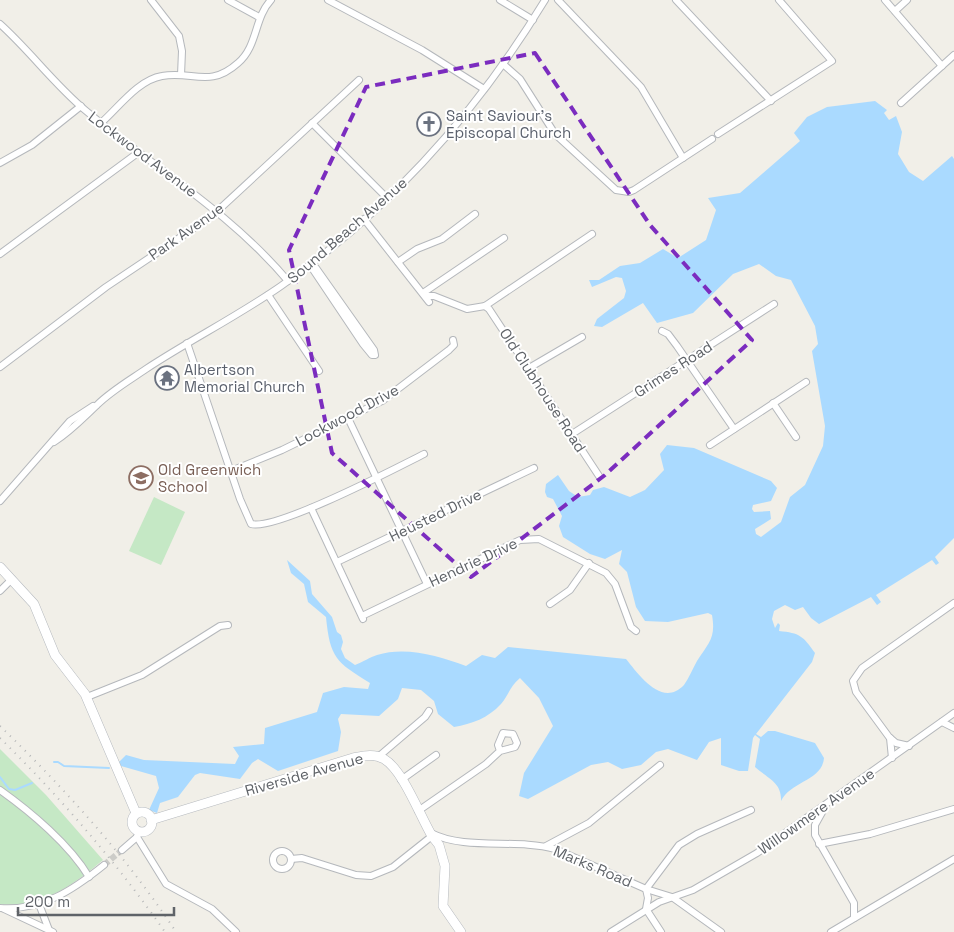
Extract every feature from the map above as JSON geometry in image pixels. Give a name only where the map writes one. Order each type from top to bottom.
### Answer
[{"type":"street","points":[[151,0],[179,36],[182,51],[181,75]]},
{"type":"street","points":[[228,0],[259,17]]},
{"type":"street","points":[[102,122],[142,85],[162,76],[181,75],[202,79],[217,76],[238,64],[245,57],[258,30],[259,17],[271,0]]},
{"type":"street","points":[[328,0],[422,50],[484,89]]},
{"type":"street","points":[[500,0],[533,20]]},
{"type":"street","name":"Sound Beach Avenue","points":[[0,501],[76,420],[187,343],[288,281],[310,265],[387,198],[449,134],[503,64],[545,0]]},
{"type":"street","points":[[558,0],[640,87],[683,158]]},
{"type":"street","points":[[676,0],[770,101]]},
{"type":"street","points":[[718,134],[832,61],[779,0]]},
{"type":"street","points":[[885,0],[942,66]]},
{"type":"street","points":[[895,11],[907,0]]},
{"type":"street","name":"Lockwood Avenue","points":[[0,24],[24,47],[50,78],[80,106],[218,211],[263,253],[288,281]]},
{"type":"street","points":[[901,103],[954,55]]},
{"type":"street","points":[[503,64],[520,79],[554,134],[616,190],[629,192],[634,190],[712,139]]},
{"type":"street","name":"Park Avenue","points":[[0,367],[27,344],[106,287],[218,211],[359,80]]},
{"type":"street","points":[[0,163],[32,145],[80,106]]},
{"type":"street","points":[[312,123],[387,198]]},
{"type":"street","points":[[0,254],[139,152]]},
{"type":"street","points":[[398,262],[417,249],[442,239],[474,214]]},
{"type":"street","points":[[364,219],[426,297]]},
{"type":"street","points":[[426,297],[434,296],[467,309],[484,306],[487,302],[592,234]]},
{"type":"street","points":[[426,297],[504,238]]},
{"type":"street","points":[[310,265],[316,268],[374,350],[374,355],[363,344],[310,265]]},
{"type":"street","points":[[268,295],[319,371]]},
{"type":"street","name":"Grimes Road","points":[[572,434],[774,304]]},
{"type":"street","name":"Old Clubhouse Road","points":[[484,306],[489,309],[529,368],[598,476]]},
{"type":"street","points":[[662,331],[668,334],[734,429]]},
{"type":"street","points":[[529,368],[582,337]]},
{"type":"street","name":"Lockwood Drive","points":[[231,472],[348,418],[392,395],[454,342]]},
{"type":"street","points":[[187,343],[231,472],[251,524],[266,523],[311,508],[424,454]]},
{"type":"street","points":[[710,445],[806,382]]},
{"type":"street","points":[[773,403],[796,437]]},
{"type":"street","points":[[348,418],[427,584]]},
{"type":"street","name":"Heusted Drive","points":[[337,562],[534,468]]},
{"type":"street","points":[[311,508],[337,562]]},
{"type":"street","name":"Hendrie Drive","points":[[337,562],[363,618],[427,584],[528,538],[540,539],[589,563],[606,574],[616,584],[631,627],[636,632]]},
{"type":"street","points":[[550,604],[570,590],[589,563]]},
{"type":"street","points":[[0,567],[36,607],[55,655],[87,697],[136,813],[132,822],[133,826],[166,884],[208,906],[236,932]]},
{"type":"street","points":[[0,591],[12,580]]},
{"type":"street","points":[[909,746],[896,743],[889,737],[856,692],[853,681],[862,668],[954,604]]},
{"type":"street","points":[[87,697],[133,679],[220,626],[228,625]]},
{"type":"street","points":[[378,757],[425,717],[429,711]]},
{"type":"street","points":[[954,713],[954,722]]},
{"type":"street","name":"Willowmere Avenue","points":[[611,932],[646,909],[688,892],[715,878],[780,838],[954,713]]},
{"type":"street","points":[[942,722],[954,728]]},
{"type":"street","points":[[889,737],[892,758]]},
{"type":"street","points":[[418,811],[486,764],[500,751]]},
{"type":"street","points":[[402,780],[436,755]]},
{"type":"street","name":"Riverside Avenue","points":[[151,820],[353,758],[364,756],[378,757],[389,763],[402,780],[443,853],[445,879],[443,905],[448,916],[461,932]]},
{"type":"street","points":[[546,846],[600,815],[660,765]]},
{"type":"street","points":[[0,790],[56,838],[82,866],[89,877]]},
{"type":"street","points":[[825,806],[815,829],[819,844],[854,903],[865,911]]},
{"type":"street","points":[[819,844],[870,834],[954,809]]},
{"type":"street","points":[[646,889],[678,845],[696,834],[751,810]]},
{"type":"street","points":[[122,850],[138,834],[147,830],[151,820],[146,813],[136,813]]},
{"type":"street","points":[[291,859],[302,858],[356,875],[371,876],[393,867],[431,834]]},
{"type":"street","name":"Marks Road","points":[[431,834],[450,840],[546,846],[646,889],[672,897],[721,932]]},
{"type":"street","points":[[443,853],[450,840]]},
{"type":"street","points":[[831,932],[954,859]]},
{"type":"street","points":[[1,908],[39,904],[67,892],[104,865]]},
{"type":"street","name":"Marks Road","points":[[646,889],[648,898],[646,909]]},
{"type":"street","points":[[854,903],[854,918]]},
{"type":"street","points":[[39,904],[51,931]]},
{"type":"street","points":[[1,908],[51,931]]},
{"type":"street","points":[[646,909],[661,932]]},
{"type":"highlighted area","points":[[535,53],[650,225],[752,340],[605,475],[471,577],[332,453],[289,250],[366,87]]},
{"type":"green space","points":[[154,497],[185,512],[161,565],[129,551]]},
{"type":"green space","points":[[0,749],[46,795],[103,860],[80,878],[56,893],[43,899],[15,905],[0,904]]},
{"type":"water","points":[[875,101],[887,110],[884,113],[889,120],[896,116],[902,132],[898,154],[909,172],[923,181],[952,156],[954,159],[954,538],[935,557],[939,563],[936,565],[932,560],[876,595],[881,602],[877,605],[871,597],[819,624],[811,618],[803,607],[795,610],[785,605],[774,611],[772,619],[775,628],[778,623],[780,625],[779,631],[800,636],[815,653],[812,662],[756,734],[761,737],[768,731],[775,731],[815,743],[824,758],[818,772],[792,789],[781,801],[779,789],[773,781],[755,767],[760,739],[755,735],[753,738],[748,771],[739,771],[721,765],[721,738],[709,742],[697,760],[668,749],[656,752],[641,765],[622,769],[608,762],[591,765],[528,799],[519,796],[524,773],[553,726],[539,698],[520,678],[501,704],[491,713],[473,722],[454,727],[438,714],[434,701],[421,690],[402,688],[398,699],[379,716],[341,714],[338,719],[341,732],[338,751],[278,771],[258,759],[252,763],[240,779],[200,773],[195,775],[178,797],[160,803],[157,813],[149,810],[159,788],[156,776],[121,766],[119,762],[126,755],[144,760],[235,764],[239,756],[233,747],[264,744],[265,728],[317,712],[323,693],[344,687],[368,689],[370,683],[349,670],[337,658],[330,642],[326,617],[308,602],[304,584],[291,573],[287,560],[310,581],[312,594],[332,617],[337,632],[341,635],[343,642],[341,649],[345,658],[355,665],[388,652],[411,652],[434,656],[466,666],[482,655],[495,658],[508,647],[626,659],[644,680],[659,691],[667,693],[676,691],[684,685],[711,640],[713,629],[712,615],[708,613],[668,622],[645,621],[636,607],[627,572],[619,564],[622,550],[605,559],[590,554],[563,537],[559,526],[562,516],[553,499],[547,497],[545,492],[546,484],[558,475],[569,491],[578,497],[590,495],[593,490],[604,487],[630,497],[645,490],[664,470],[660,454],[667,445],[694,448],[771,481],[777,488],[771,501],[753,505],[752,509],[754,512],[770,511],[771,519],[755,529],[756,534],[761,537],[781,522],[790,497],[805,485],[823,446],[825,426],[812,351],[818,344],[815,326],[791,280],[776,276],[759,264],[733,274],[693,313],[657,323],[643,303],[602,327],[594,326],[597,319],[624,298],[626,291],[622,278],[616,277],[592,287],[589,280],[599,280],[620,266],[640,263],[663,249],[678,258],[706,240],[716,210],[708,198],[740,193],[800,141],[794,133],[807,117],[827,107]]},
{"type":"waterway","points":[[54,762],[64,766],[109,768]]},
{"type":"waterway","points":[[0,777],[9,789],[15,790],[32,783]]},
{"type":"tunnel","points":[[104,865],[122,850]]},
{"type":"railway","points":[[0,726],[94,824],[137,877],[176,932]]},
{"type":"railway","points":[[0,738],[87,831],[165,932]]},
{"type":"place","name":"Saint Saviour's Episcopal Church","points":[[429,124]]},
{"type":"place","name":"Albertson Memorial Church","points":[[167,378]]},
{"type":"place","name":"Old Greenwich School","points":[[141,478]]}]
